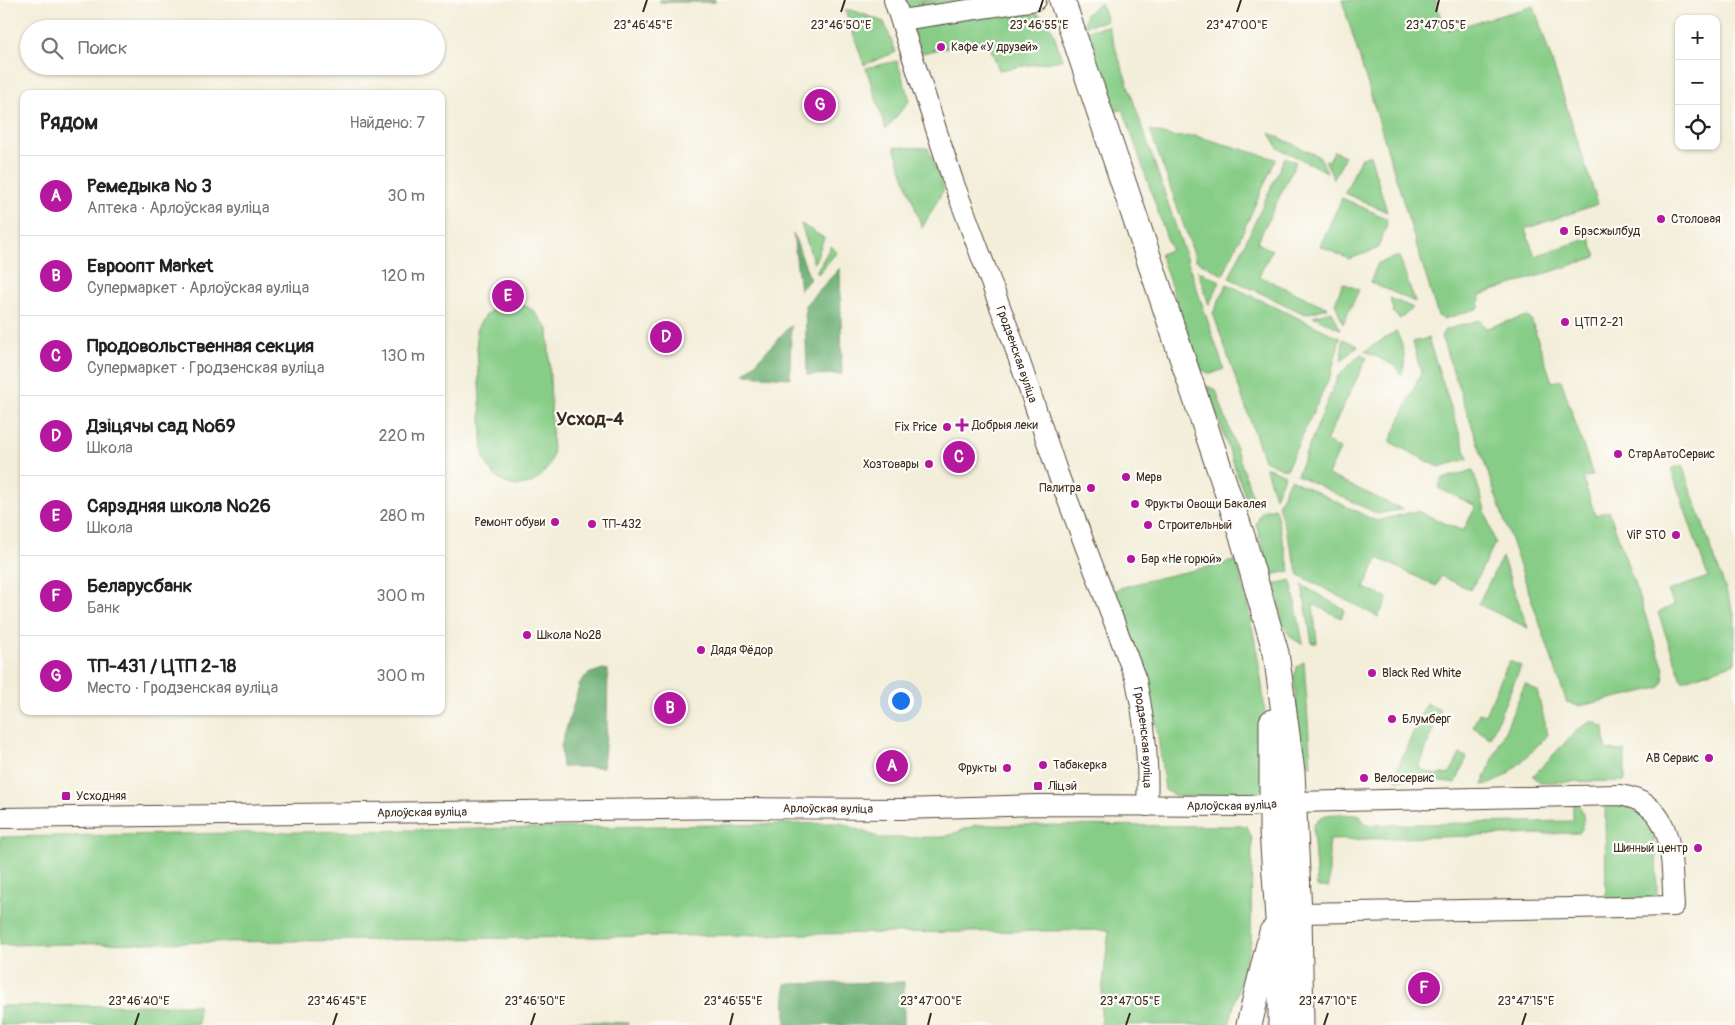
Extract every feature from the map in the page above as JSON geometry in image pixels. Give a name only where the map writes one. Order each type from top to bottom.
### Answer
[{"type":"main road","points":[[1062,0],[1243,539],[1266,624],[1273,725],[1283,803],[1288,910],[1301,1025]]},
{"type":"main road","points":[[1249,1025],[1288,910]]},
{"type":"main road","points":[[1281,1025],[1281,962],[1288,910]]},
{"type":"street","name":"Гродзенская вуліца","points":[[894,0],[953,181],[1011,336],[1058,474],[1136,680],[1141,702],[1148,806]]},
{"type":"street","points":[[901,20],[1036,0]]},
{"type":"street","name":"Арлоўская вуліца","points":[[0,818],[734,808],[901,809],[1039,805],[1148,806],[1619,795],[1638,799],[1653,808],[1666,831],[1674,906],[1288,910]]},
{"type":"green space","points":[[660,0],[715,0],[715,2],[660,2]]},
{"type":"green space","points":[[901,0],[973,0],[905,12]]},
{"type":"green space","points":[[1342,0],[1436,0],[1444,31],[1534,6],[1598,204],[1525,229],[1535,256],[1590,238],[1596,257],[1480,295],[1479,308],[1444,319],[1438,316]]},
{"type":"green space","points":[[1101,3],[1107,21],[1084,26],[1086,14]]},
{"type":"green space","points":[[1026,9],[1048,22],[1052,28],[1062,60],[999,70],[987,39],[922,53],[911,27]]},
{"type":"green space","points":[[845,10],[852,10],[884,22],[896,52],[864,65]]},
{"type":"green space","points":[[1108,26],[1224,369],[1211,374],[1200,369],[1160,254],[1171,250],[1123,109],[1112,113],[1084,31]]},
{"type":"green space","points":[[897,61],[910,100],[886,129],[866,68]]},
{"type":"green space","points":[[1150,130],[1174,137],[1196,136],[1276,159],[1223,275],[1196,260]]},
{"type":"green space","points":[[1270,133],[1320,157],[1327,172],[1278,148]]},
{"type":"green space","points":[[894,147],[928,148],[944,189],[922,228]]},
{"type":"green space","points":[[1334,151],[1345,156],[1334,179],[1325,160],[1329,161]]},
{"type":"green space","points":[[1370,155],[1387,212],[1345,193],[1360,159]]},
{"type":"green space","points":[[1285,157],[1296,162],[1257,243],[1272,250],[1259,276],[1328,308],[1305,314],[1229,278]]},
{"type":"green space","points":[[1342,198],[1386,218],[1387,225],[1377,249],[1349,259],[1320,246]]},
{"type":"green space","points":[[801,224],[824,238],[814,264]]},
{"type":"green space","points":[[793,233],[810,279],[800,290]]},
{"type":"green space","points":[[831,246],[837,252],[818,274],[816,272]]},
{"type":"green space","points":[[1399,256],[1415,302],[1370,282],[1378,263]]},
{"type":"green space","points":[[840,268],[842,374],[807,375],[805,305]]},
{"type":"green space","points":[[1198,271],[1220,281],[1209,305]]},
{"type":"green space","points":[[1343,283],[1359,290],[1343,324],[1335,303]]},
{"type":"green space","points":[[1227,284],[1340,338],[1331,374],[1286,470],[1264,460],[1213,313]]},
{"type":"green space","points":[[1390,298],[1413,308],[1400,319],[1394,314]]},
{"type":"green space","points":[[513,303],[524,305],[534,311],[548,329],[553,454],[547,468],[539,478],[529,484],[518,486],[507,484],[497,477],[488,467],[483,453],[476,330],[483,319],[495,308]]},
{"type":"green space","points":[[1332,311],[1340,329],[1313,316]]},
{"type":"green space","points":[[1527,316],[1531,319],[1552,382],[1561,380],[1593,475],[1583,478],[1595,515],[1609,511],[1664,669],[1663,683],[1659,688],[1580,706],[1567,703],[1441,336],[1445,330],[1479,320],[1486,328]]},
{"type":"green space","points":[[791,325],[790,378],[744,375]]},
{"type":"green space","points":[[1396,331],[1404,354],[1401,376],[1395,366],[1365,351]]},
{"type":"green space","points":[[1428,338],[1468,459],[1439,467],[1390,442],[1421,373],[1413,342]]},
{"type":"green space","points":[[1343,339],[1358,346],[1341,361]]},
{"type":"green space","points":[[1361,354],[1367,358],[1326,441],[1340,449],[1328,475],[1402,509],[1378,514],[1297,475],[1338,376]]},
{"type":"green space","points":[[1207,386],[1216,390],[1253,498],[1249,508]]},
{"type":"green space","points":[[1682,465],[1735,616],[1735,663],[1682,681],[1658,613],[1674,605],[1668,591],[1708,577],[1671,469]]},
{"type":"green space","points":[[1265,466],[1285,475],[1275,497]]},
{"type":"green space","points":[[1473,470],[1495,543],[1471,590],[1441,576],[1436,586],[1378,558],[1364,588],[1388,598],[1378,617],[1299,575],[1278,505],[1290,479],[1376,521],[1417,511],[1463,531],[1476,506],[1438,488],[1442,479]]},
{"type":"green space","points":[[1275,508],[1290,571],[1271,575],[1256,524],[1262,511]]},
{"type":"green space","points":[[1502,557],[1528,628],[1478,604]]},
{"type":"green space","points":[[1237,560],[1250,616],[1264,699],[1267,784],[1257,794],[1178,797],[1165,790],[1157,729],[1144,671],[1114,590],[1144,581]]},
{"type":"green space","points":[[1291,580],[1303,643],[1295,640],[1285,628],[1275,586],[1275,584]]},
{"type":"green space","points":[[1302,585],[1345,610],[1341,618],[1313,604],[1317,643],[1312,643]]},
{"type":"green space","points":[[1304,661],[1311,766],[1300,767],[1294,677],[1296,668]]},
{"type":"green space","points":[[1509,661],[1521,666],[1490,738],[1473,727],[1479,713],[1485,715]]},
{"type":"green space","points":[[603,669],[608,670],[607,725],[603,767],[562,767],[561,746],[580,683],[588,674]]},
{"type":"green space","points":[[1525,684],[1537,691],[1548,735],[1509,773],[1491,783],[1482,785]]},
{"type":"green space","points":[[1426,703],[1440,710],[1419,768],[1435,775],[1450,773],[1460,754],[1467,757],[1456,783],[1428,779],[1396,780],[1395,774]]},
{"type":"green space","points":[[1592,721],[1604,727],[1606,750],[1625,751],[1625,781],[1540,782],[1533,776],[1577,730]]},
{"type":"green space","points":[[1573,804],[1579,805],[1583,816],[1583,827],[1579,833],[1329,840],[1329,887],[1317,887],[1313,827],[1316,821],[1326,815],[1359,815],[1366,825],[1573,821]]},
{"type":"green space","points":[[1605,804],[1625,805],[1651,820],[1656,850],[1657,899],[1606,900]]},
{"type":"green space","points":[[841,823],[880,838],[944,837],[976,825],[1247,826],[1252,839],[1251,941],[1229,1025],[1101,1025],[1101,1002],[1109,930],[0,945],[0,837]]},
{"type":"green space","points":[[904,982],[904,1025],[786,1025],[785,984]]},
{"type":"green space","points":[[198,1005],[198,1024],[0,1025],[0,1006]]},
{"type":"green space","points":[[571,1021],[629,1023],[629,1025],[571,1025]]},
{"type":"place","name":"Кафе «У друзей»","points":[[941,47]]},
{"type":"place","name":"ТП-431 / ЦТП 2-18","points":[[820,105]]},
{"type":"place","name":"Столовая","points":[[1661,219]]},
{"type":"place","name":"Брэсжылбуд","points":[[1564,231]]},
{"type":"place","name":"Сярэдняя школа №26","points":[[508,296]]},
{"type":"place","name":"ЦТП 2-21","points":[[1565,322]]},
{"type":"place","name":"Дзіцячы сад №69","points":[[666,337]]},
{"type":"place","name":"Добрыя леки","points":[[962,425]]},
{"type":"place","name":"Fix Price","points":[[947,427]]},
{"type":"place","name":"СтарАвтоСервис","points":[[1618,454]]},
{"type":"place","name":"Продовольственная секция","points":[[959,457]]},
{"type":"place","name":"Хозтовары","points":[[929,464]]},
{"type":"place","name":"Мерв","points":[[1126,477]]},
{"type":"place","name":"Палитра","points":[[1091,488]]},
{"type":"place","name":"Фрукты Овощи Бакалея","points":[[1135,504]]},
{"type":"place","name":"Ремонт обуви","points":[[555,522]]},
{"type":"place","name":"ТП-432","points":[[592,524]]},
{"type":"place","name":"Строительный","points":[[1148,525]]},
{"type":"place","name":"ViP STO","points":[[1676,535]]},
{"type":"place","name":"Бар «Не горюй»","points":[[1131,559]]},
{"type":"place","name":"Школа №28","points":[[527,635]]},
{"type":"place","name":"Дядя Фёдор","points":[[701,650]]},
{"type":"place","name":"Black Red White","points":[[1372,673]]},
{"type":"place","name":"Евроопт Market","points":[[670,708]]},
{"type":"place","name":"Блумберг","points":[[1392,719]]},
{"type":"place","name":"АВ Сервис","points":[[1709,758]]},
{"type":"place","name":"Табакерка","points":[[1043,765]]},
{"type":"place","name":"Ремедыка № 3","points":[[892,766]]},
{"type":"place","name":"Фрукты","points":[[1007,768]]},
{"type":"place","name":"Велосервис","points":[[1364,778]]},
{"type":"place","name":"Ліцэй","points":[[1038,786]]},
{"type":"place","name":"Усходняя","points":[[66,796]]},
{"type":"place","name":"Шинный центр","points":[[1698,848]]},
{"type":"place","name":"Беларусбанк","points":[[1424,988]]},
{"type":"district","name":"Усход-4","points":[[590,419]]}]
